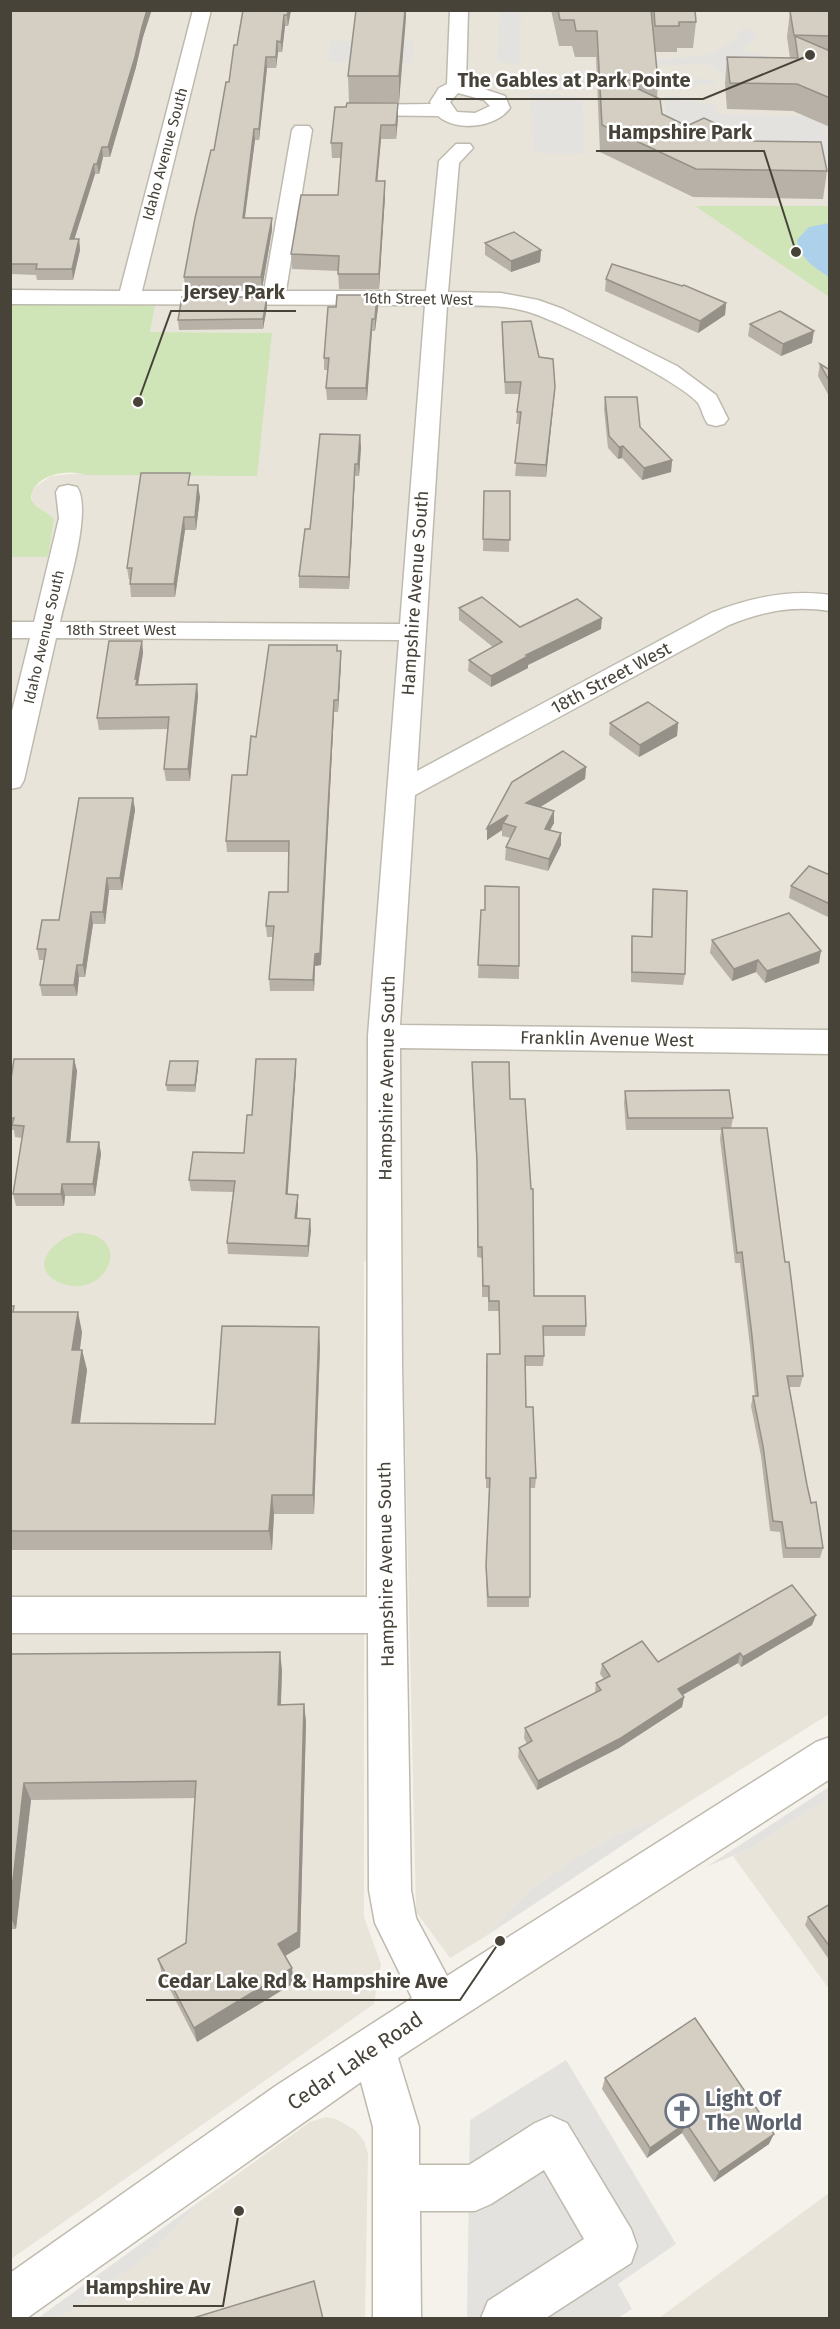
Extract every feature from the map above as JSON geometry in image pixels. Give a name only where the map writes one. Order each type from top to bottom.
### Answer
[{"type":"street","name":"Idaho Avenue South","points":[[129,298],[202,10]]},
{"type":"street","points":[[456,86],[459,10]]},
{"type":"street","points":[[456,86],[491,96],[498,100],[500,108],[493,115],[479,119],[447,116],[440,102],[446,92],[456,86]]},
{"type":"street","points":[[346,111],[442,110]]},
{"type":"street","points":[[274,298],[302,130]]},
{"type":"street","name":"Hampshire Avenue South","points":[[439,2005],[396,1923],[390,1890],[384,1364],[384,1036],[403,790],[412,632],[449,161],[463,148]]},
{"type":"street","name":"16th Street West","points":[[10,297],[438,298],[501,300],[530,305],[555,314],[669,371],[708,400],[716,419]]},
{"type":"street","name":"Idaho Avenue South","points":[[10,780],[71,518],[68,492]]},
{"type":"street","name":"18th Street West","points":[[403,790],[720,619],[762,604],[790,600],[830,603]]},
{"type":"street","name":"18th Street West","points":[[10,630],[412,632]]},
{"type":"street","name":"Franklin Avenue West","points":[[384,1036],[829,1046]]},
{"type":"street","points":[[10,1615],[387,1615]]},
{"type":"street","name":"Cedar Lake Road","points":[[10,2302],[284,2108],[373,2048],[830,1756]]},
{"type":"street","points":[[373,2048],[396,2127],[397,2319]]},
{"type":"street","points":[[397,2188],[476,2188],[551,2139],[614,2246],[505,2319]]},
{"type":"shaded area","points":[[11,11],[829,11],[829,206],[696,206],[829,297],[829,1714],[662,1819],[617,1834],[571,1861],[530,1890],[483,1938],[450,1958],[416,1912],[401,1262],[364,1261],[364,1917],[381,1964],[374,2004],[11,2259],[11,557],[48,557],[54,520],[33,504],[31,492],[36,486],[51,476],[82,473],[272,333],[150,332],[154,305],[11,304]]},
{"type":"shaded area","points":[[500,11],[521,11],[520,64],[497,62]]},
{"type":"shaded area","points":[[742,29],[757,31],[754,39],[742,50],[772,58],[766,63],[727,77],[706,63],[639,67],[638,60],[691,57],[714,53],[736,39]]},
{"type":"shaded area","points":[[330,41],[414,41],[413,63],[328,62]]},
{"type":"shaded area","points":[[510,76],[715,79],[715,85],[510,82]]},
{"type":"shaded area","points":[[548,93],[583,98],[584,154],[534,153],[530,94]]},
{"type":"shaded area","points":[[664,96],[679,96],[700,103],[715,104],[716,114],[804,116],[829,127],[829,130],[824,133],[829,136],[827,165],[751,164],[668,131]]},
{"type":"shaded area","points":[[829,1787],[829,1798],[749,1849],[706,1867]]},
{"type":"shaded area","points":[[829,1798],[829,1989],[733,1856],[749,1849]]},
{"type":"shaded area","points":[[662,1819],[483,1938],[530,1890],[571,1861],[617,1834]]},
{"type":"shaded area","points":[[566,2060],[676,2244],[618,2284],[632,2309],[618,2318],[467,2318],[470,2120]]},
{"type":"shaded area","points":[[326,2117],[336,2119],[355,2130],[364,2141],[368,2154],[365,2318],[60,2318],[151,2254],[203,2199],[310,2122]]},
{"type":"shaded area","points":[[829,2193],[829,2318],[659,2318]]},
{"type":"shaded area","points":[[203,2199],[151,2254],[60,2318],[38,2318]]},
{"type":"green space","points":[[695,206],[829,206],[829,297]]},
{"type":"green space","points":[[11,304],[155,305],[150,332],[272,333],[257,476],[86,475],[70,472],[52,475],[37,484],[31,498],[36,506],[54,520],[48,557],[11,557]]},
{"type":"green space","points":[[77,1233],[95,1236],[106,1243],[110,1254],[108,1265],[102,1276],[91,1283],[77,1286],[61,1283],[51,1277],[45,1270],[44,1263],[47,1255],[59,1241]]},
{"type":"water","points":[[830,223],[829,277],[804,257],[797,240],[809,227]]},
{"type":"building","points":[[10,10],[147,10],[108,147],[102,147],[97,164],[94,164],[70,239],[79,239],[72,269],[36,269],[37,264],[10,264]]},
{"type":"building","points":[[243,10],[289,10],[287,15],[284,15],[281,42],[277,41],[276,57],[266,57],[259,129],[254,129],[243,218],[272,218],[261,277],[184,277],[195,218],[211,150],[214,150],[226,82],[229,82],[234,45],[237,45]]},
{"type":"building","points":[[356,10],[405,10],[399,76],[348,76]]},
{"type":"building","points":[[558,10],[651,10],[658,81],[619,80],[660,99],[662,114],[687,126],[704,118],[753,141],[821,142],[827,171],[696,169],[602,125],[597,31],[576,31],[574,20],[560,20]]},
{"type":"building","points":[[654,10],[695,10],[696,22],[679,22],[679,26],[655,26]]},
{"type":"building","points":[[790,11],[830,11],[830,36],[794,35]]},
{"type":"building","points":[[795,36],[830,51],[830,98],[797,84],[730,83],[727,57],[798,58]]},
{"type":"building","points":[[347,103],[398,103],[396,125],[381,125],[376,181],[385,181],[379,274],[338,274],[339,256],[291,254],[301,195],[338,195],[342,143],[331,143],[335,107],[346,107]]},
{"type":"building","points":[[514,232],[541,250],[511,261],[485,243]]},
{"type":"building","points":[[612,264],[684,285],[726,303],[700,321],[606,279]]},
{"type":"building","points":[[337,295],[377,295],[375,319],[372,319],[366,388],[326,388],[329,358],[324,358],[328,307],[336,307]]},
{"type":"building","points":[[182,297],[267,297],[263,319],[178,320]]},
{"type":"building","points":[[780,311],[814,331],[783,344],[750,324]]},
{"type":"building","points":[[531,321],[539,357],[553,359],[555,387],[546,465],[515,463],[521,412],[517,412],[521,382],[505,382],[502,322]]},
{"type":"building","points":[[820,364],[830,370],[830,382]]},
{"type":"building","points":[[605,397],[637,397],[640,427],[672,460],[644,468],[623,446],[619,447],[609,436]]},
{"type":"building","points":[[320,434],[360,435],[358,464],[355,464],[349,577],[299,576],[305,529],[310,529]]},
{"type":"building","points":[[141,473],[190,473],[188,485],[198,485],[195,517],[184,517],[174,584],[130,584],[132,568],[127,568]]},
{"type":"building","points":[[484,491],[510,491],[510,540],[483,539]]},
{"type":"building","points":[[482,597],[520,627],[577,599],[602,618],[526,655],[528,656],[491,676],[469,660],[502,642],[459,608]]},
{"type":"building","points":[[109,641],[142,641],[135,679],[137,679],[136,685],[197,684],[188,769],[164,769],[169,717],[97,718]]},
{"type":"building","points":[[269,645],[337,645],[337,651],[341,651],[338,700],[334,700],[320,953],[315,954],[313,980],[269,979],[274,926],[266,926],[269,892],[288,892],[289,841],[226,841],[232,775],[247,775],[251,736],[256,737]]},
{"type":"building","points":[[648,702],[678,723],[640,745],[610,723]]},
{"type":"building","points":[[563,751],[586,767],[526,803],[554,811],[545,829],[561,833],[549,859],[506,847],[516,827],[503,823],[508,815],[487,828],[512,782]]},
{"type":"building","points":[[79,798],[133,798],[120,878],[107,878],[103,912],[91,912],[83,965],[77,965],[74,985],[40,985],[46,949],[37,949],[42,920],[59,920]]},
{"type":"building","points":[[809,866],[830,875],[830,904],[791,886]]},
{"type":"building","points":[[485,886],[519,887],[519,966],[478,965],[481,910],[485,910]]},
{"type":"building","points":[[653,889],[687,891],[685,974],[632,972],[632,936],[652,937]]},
{"type":"building","points":[[789,913],[821,951],[767,971],[758,960],[734,969],[712,940]]},
{"type":"building","points":[[14,1059],[74,1059],[67,1142],[99,1142],[93,1184],[62,1184],[61,1194],[13,1194],[24,1126],[12,1125],[14,1118],[10,1118],[10,1086]]},
{"type":"building","points":[[256,1059],[296,1059],[286,1194],[298,1195],[295,1218],[310,1219],[308,1246],[227,1243],[235,1181],[189,1180],[193,1152],[244,1153],[247,1115],[252,1115]]},
{"type":"building","points":[[170,1061],[198,1061],[195,1085],[166,1085]]},
{"type":"building","points":[[472,1062],[509,1062],[510,1099],[525,1099],[531,1189],[533,1189],[534,1296],[585,1296],[586,1326],[543,1326],[544,1356],[525,1356],[526,1407],[533,1407],[536,1478],[530,1478],[530,1597],[488,1597],[486,1566],[490,1478],[486,1478],[487,1354],[500,1354],[499,1301],[489,1301],[489,1286],[483,1286],[482,1247],[478,1247]]},
{"type":"building","points":[[729,1090],[733,1118],[628,1118],[625,1091]]},
{"type":"building","points":[[722,1128],[767,1128],[785,1262],[789,1262],[803,1376],[787,1376],[807,1485],[811,1503],[816,1502],[823,1548],[786,1548],[782,1522],[773,1521],[763,1446],[753,1396],[758,1396],[742,1252],[737,1253]]},
{"type":"building","points":[[10,1306],[14,1306],[13,1312],[78,1312],[72,1350],[82,1350],[72,1423],[215,1424],[222,1326],[319,1327],[313,1495],[272,1495],[269,1531],[10,1531]]},
{"type":"building","points":[[792,1585],[816,1615],[743,1657],[740,1653],[678,1689],[684,1697],[621,1738],[538,1781],[519,1748],[532,1741],[525,1728],[601,1690],[596,1683],[610,1676],[602,1664],[642,1641],[658,1662]]},
{"type":"building","points":[[280,1652],[278,1705],[304,1704],[298,1932],[278,1944],[292,1968],[194,2028],[158,1959],[186,1943],[196,1781],[24,1783],[10,1906],[10,1654]]},
{"type":"building","points":[[830,1904],[830,1947],[808,1917]]},
{"type":"building","name":"Light Of The World","points":[[695,2018],[774,2134],[719,2172],[686,2123],[650,2148],[605,2078]]},
{"type":"building","points":[[314,2281],[323,2319],[193,2319],[193,2318]]},
{"type":"place","name":"The Gables at Park Pointe","points":[[810,55]]},
{"type":"place","name":"Hampshire Park","points":[[796,252]]},
{"type":"place","name":"Jersey Park","points":[[138,402]]},
{"type":"place","name":"Cedar Lake Rd & Hampshire Ave","points":[[500,1941]]},
{"type":"place","name":"Light Of The World","points":[[682,2111]]},
{"type":"place","name":"Hampshire Av","points":[[239,2211]]}]
